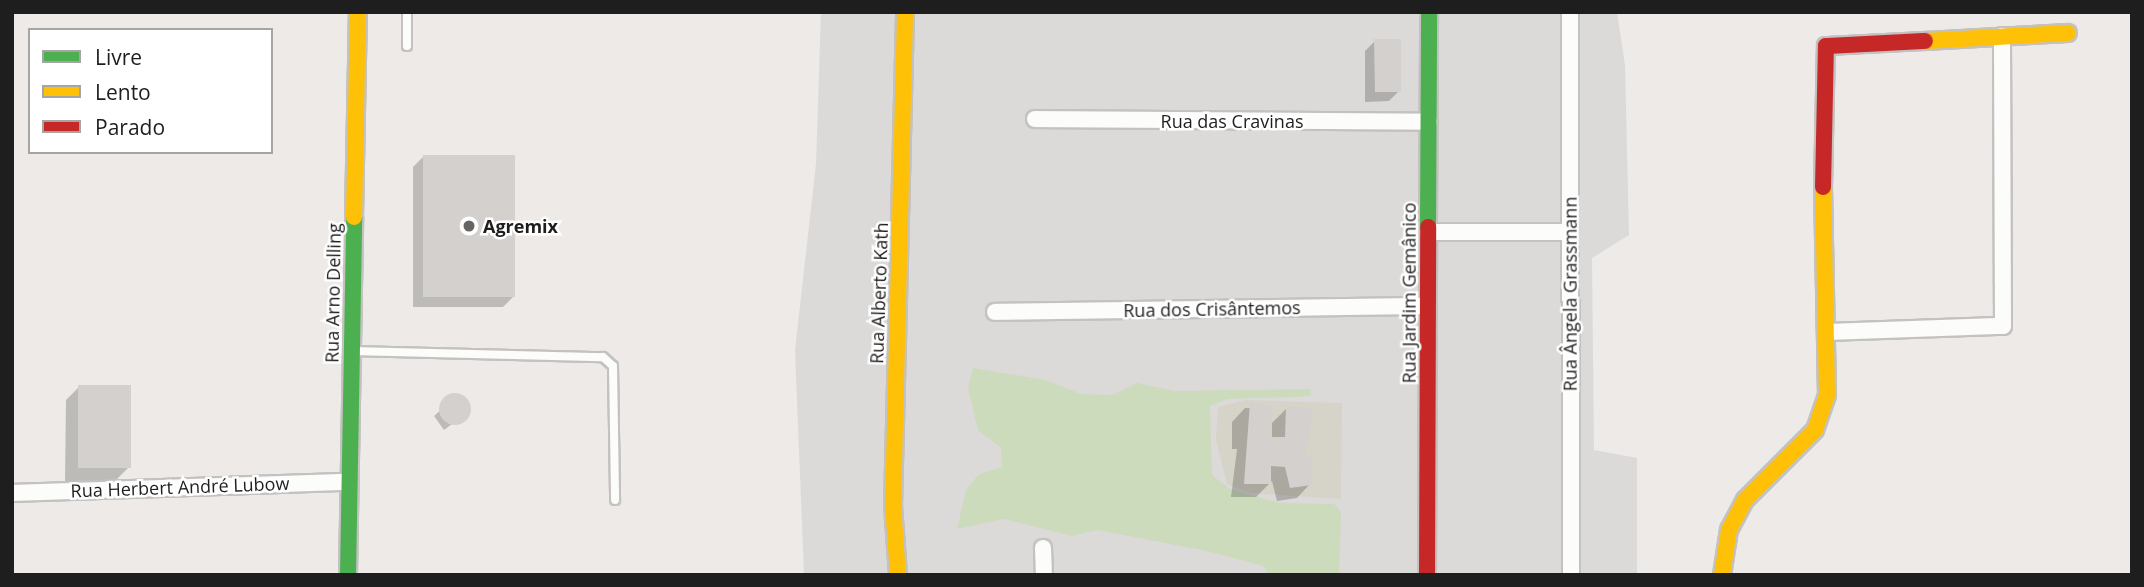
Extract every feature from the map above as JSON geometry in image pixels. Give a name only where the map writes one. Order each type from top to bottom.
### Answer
[{"type":"street","name":"Rua Alberto Kath","points":[[898,575],[893,506],[905,12]]},
{"type":"street","name":"Rua Jardim Gemânico","points":[[1427,575],[1429,12]]},
{"type":"street","name":"Rua Ângela Grassmann","points":[[1570,12],[1570,575]]},
{"type":"street","name":"Rua Arno Delling","points":[[348,575],[348,482],[362,13]]},
{"type":"street","points":[[1722,575],[1729,530],[1745,500],[1815,430],[1827,396],[1828,332],[1821,60],[1826,46],[2068,33]]},
{"type":"street","points":[[1828,332],[2003,326],[2003,36]]},
{"type":"street","name":"Rua das Cravinas","points":[[1035,119],[1429,122]]},
{"type":"street","points":[[1429,232],[1570,232]]},
{"type":"street","name":"Rua dos Crisântemos","points":[[995,312],[1428,306]]},
{"type":"street","name":"Rua Herbert André Lubow","points":[[12,493],[348,482]]},
{"type":"street","points":[[1043,548],[1044,575]]},
{"type":"lane","points":[[407,12],[407,46]]},
{"type":"lane","points":[[352,351],[603,357],[612,366],[615,500]]},
{"type":"shaded area","points":[[821,12],[1617,12],[1625,65],[1629,235],[1592,258],[1594,450],[1637,458],[1637,575],[804,575],[795,350],[816,164]]},
{"type":"shaded area","points":[[1245,400],[1342,403],[1341,499],[1249,493],[1227,484],[1216,440],[1218,407]]},
{"type":"green space","points":[[973,368],[1046,380],[1081,394],[1113,395],[1137,383],[1175,391],[1311,389],[1311,395],[1301,397],[1227,399],[1210,406],[1212,475],[1230,489],[1280,503],[1334,504],[1341,512],[1339,575],[1269,575],[1263,566],[1207,551],[1097,530],[1072,536],[1004,519],[957,529],[966,490],[978,475],[1002,467],[1001,448],[978,430],[968,388]]},
{"type":"building","points":[[1374,39],[1401,39],[1401,92],[1375,92]]},
{"type":"building","name":"Agremix","points":[[423,155],[515,155],[515,297],[423,297]]},
{"type":"building","points":[[78,385],[131,385],[131,468],[78,468]]},
{"type":"building","points":[[455,393],[466,398],[471,409],[466,420],[455,425],[444,420],[439,409],[444,398]]},
{"type":"building","points":[[1250,402],[1272,407],[1272,437],[1285,437],[1286,407],[1313,407],[1306,456],[1312,456],[1312,485],[1290,488],[1285,467],[1271,466],[1271,484],[1244,484]]},
{"type":"traffic: fast","points":[[1428,227],[1429,12]]},
{"type":"traffic: fast","points":[[348,575],[354,217]]},
{"type":"traffic: slow","points":[[354,217],[358,12]]},
{"type":"traffic: slow","points":[[898,575],[893,506],[905,12]]},
{"type":"traffic: slow","points":[[1925,41],[2068,33]]},
{"type":"traffic: slow","points":[[1722,575],[1729,530],[1745,500],[1815,430],[1827,395],[1823,187]]},
{"type":"traffic: jam","points":[[1823,187],[1826,46],[1925,41]]},
{"type":"traffic: jam","points":[[1427,575],[1428,227]]},
{"type":"place","name":"Agremix","points":[[469,226]]}]
